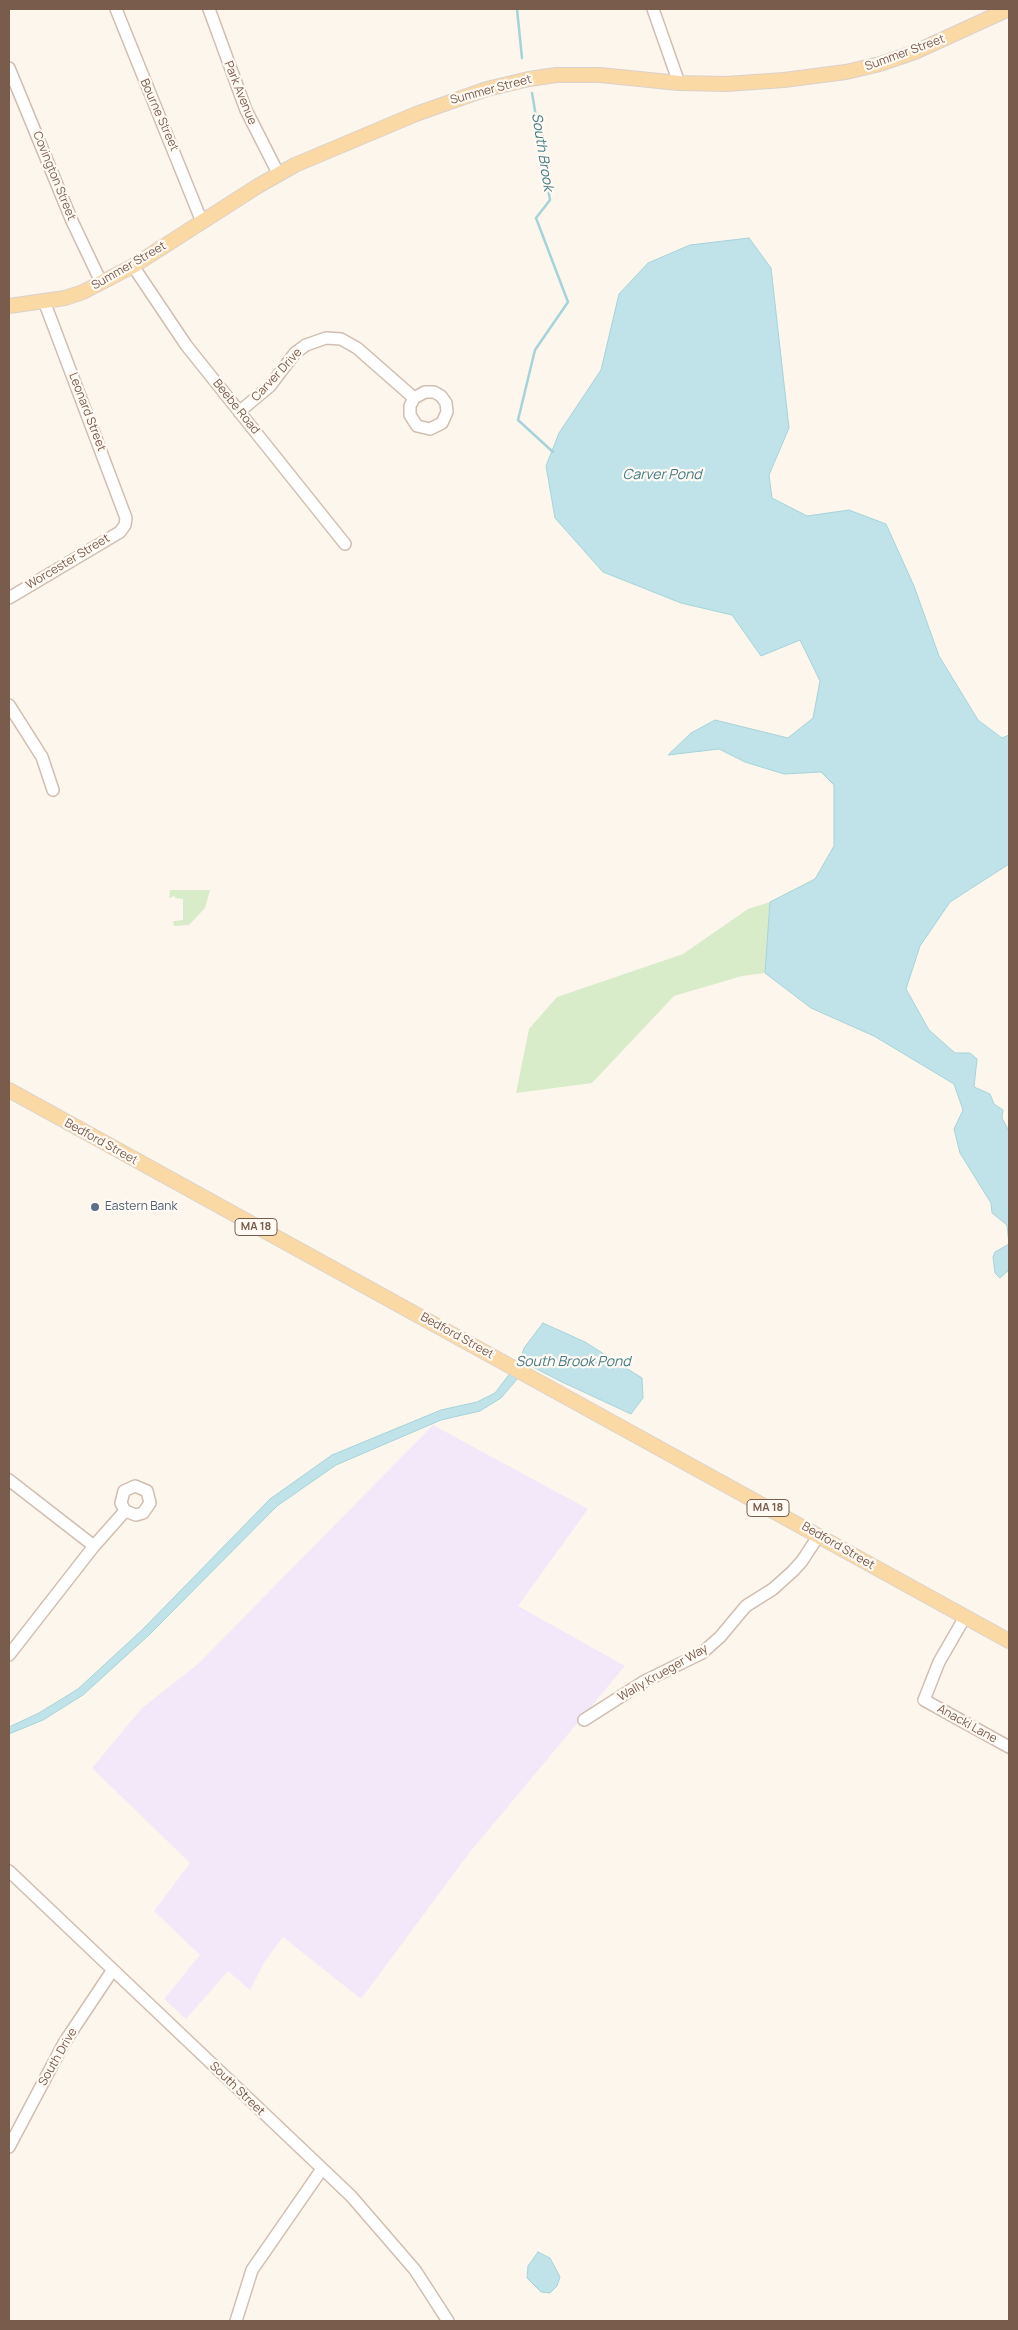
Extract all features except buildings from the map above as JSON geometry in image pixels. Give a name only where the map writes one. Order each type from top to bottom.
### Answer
[{"type":"main road","name":"Summer Street","points":[[9,306],[74,296],[133,266],[278,173],[360,136],[436,106],[522,80],[556,75],[585,75],[679,83],[755,82],[863,68],[935,44],[1009,9]]},
{"type":"main road","name":"Bedford Street","points":[[9,1090],[1009,1641]]},
{"type":"street","name":"Bourne Street","points":[[116,9],[202,222]]},
{"type":"street","name":"Park Avenue","points":[[208,9],[246,110],[278,173]]},
{"type":"street","points":[[653,9],[679,83]]},
{"type":"street","name":"Covington Street","points":[[9,68],[72,221],[101,282]]},
{"type":"street","name":"Beebe Road","points":[[133,266],[174,329],[345,544]]},
{"type":"street","name":"Leonard Street","points":[[44,301],[125,514],[125,524]]},
{"type":"street","name":"Carver Drive","points":[[239,412],[270,386],[295,353],[306,344],[326,338],[341,339],[358,348],[414,398]]},
{"type":"street","name":"Worcester Street","points":[[9,598],[120,532],[125,524]]},
{"type":"street","points":[[9,706],[42,758],[53,790]]},
{"type":"street","points":[[9,1480],[94,1546]]},
{"type":"street","points":[[9,1655],[94,1546],[125,1511]]},
{"type":"street","name":"Wally Krueger Way","points":[[584,1720],[645,1682],[702,1653],[724,1632],[746,1606],[773,1589],[793,1571],[819,1535]]},
{"type":"street","name":"Anacki Lane","points":[[965,1617],[944,1652],[924,1700],[1009,1747]]},
{"type":"street","name":"South Street","points":[[9,1871],[359,2204],[415,2270],[448,2321]]},
{"type":"street","name":"South Drive","points":[[9,2147],[64,2043],[112,1971]]},
{"type":"street","points":[[236,2321],[252,2270],[322,2169]]},
{"type":"shaded area","points":[[433,1425],[588,1509],[518,1606],[625,1666],[470,1852],[361,1999],[283,1937],[265,1961],[250,1990],[228,1971],[186,2019],[164,1999],[200,1955],[154,1911],[190,1863],[92,1768],[142,1708],[198,1664]]},
{"type":"green space","points":[[170,890],[210,890],[205,908],[189,925],[174,926],[173,922],[183,920],[183,899],[175,898],[175,896],[169,898]]},
{"type":"green space","points":[[770,902],[765,973],[742,976],[674,996],[592,1083],[516,1093],[529,1029],[557,997],[683,954],[748,909]]},
{"type":"water","name":"Carver Pond","points":[[749,238],[771,268],[789,428],[769,475],[772,498],[807,516],[849,510],[886,524],[914,586],[939,656],[978,720],[1002,738],[1009,735],[1009,864],[950,902],[920,946],[906,989],[929,1030],[955,1053],[970,1053],[977,1059],[974,1087],[990,1094],[994,1104],[1003,1110],[1002,1118],[1009,1131],[1009,1244],[1007,1225],[992,1213],[991,1203],[960,1153],[954,1129],[963,1110],[954,1084],[874,1036],[811,1008],[765,973],[770,902],[815,879],[834,846],[834,785],[821,772],[784,774],[745,762],[719,749],[668,755],[691,733],[715,720],[788,738],[813,718],[820,681],[800,640],[761,656],[732,615],[681,603],[603,572],[555,518],[546,466],[559,433],[601,370],[619,294],[648,263],[690,245]]},
{"type":"water","points":[[1009,1244],[1009,1270],[1000,1278],[995,1273],[993,1257],[995,1252]]},
{"type":"water","name":"South Brook Pond","points":[[543,1323],[585,1342],[642,1378],[643,1398],[631,1414],[529,1365],[501,1398],[480,1411],[441,1420],[336,1465],[277,1506],[149,1635],[83,1695],[43,1720],[9,1734],[9,1727],[39,1713],[78,1689],[143,1629],[270,1499],[332,1455],[441,1410],[477,1402],[495,1393],[520,1360],[524,1348]]},
{"type":"water","points":[[538,2252],[550,2258],[560,2277],[557,2286],[550,2293],[541,2292],[527,2278],[528,2266]]},
{"type":"waterway","name":"South Brook","points":[[517,9],[522,58]]},
{"type":"waterway","name":"South Brook","points":[[532,93],[550,200],[536,218],[568,302],[535,350],[518,420],[553,452]]},
{"type":"place","name":"Eastern Bank","points":[[95,1207]]}]
